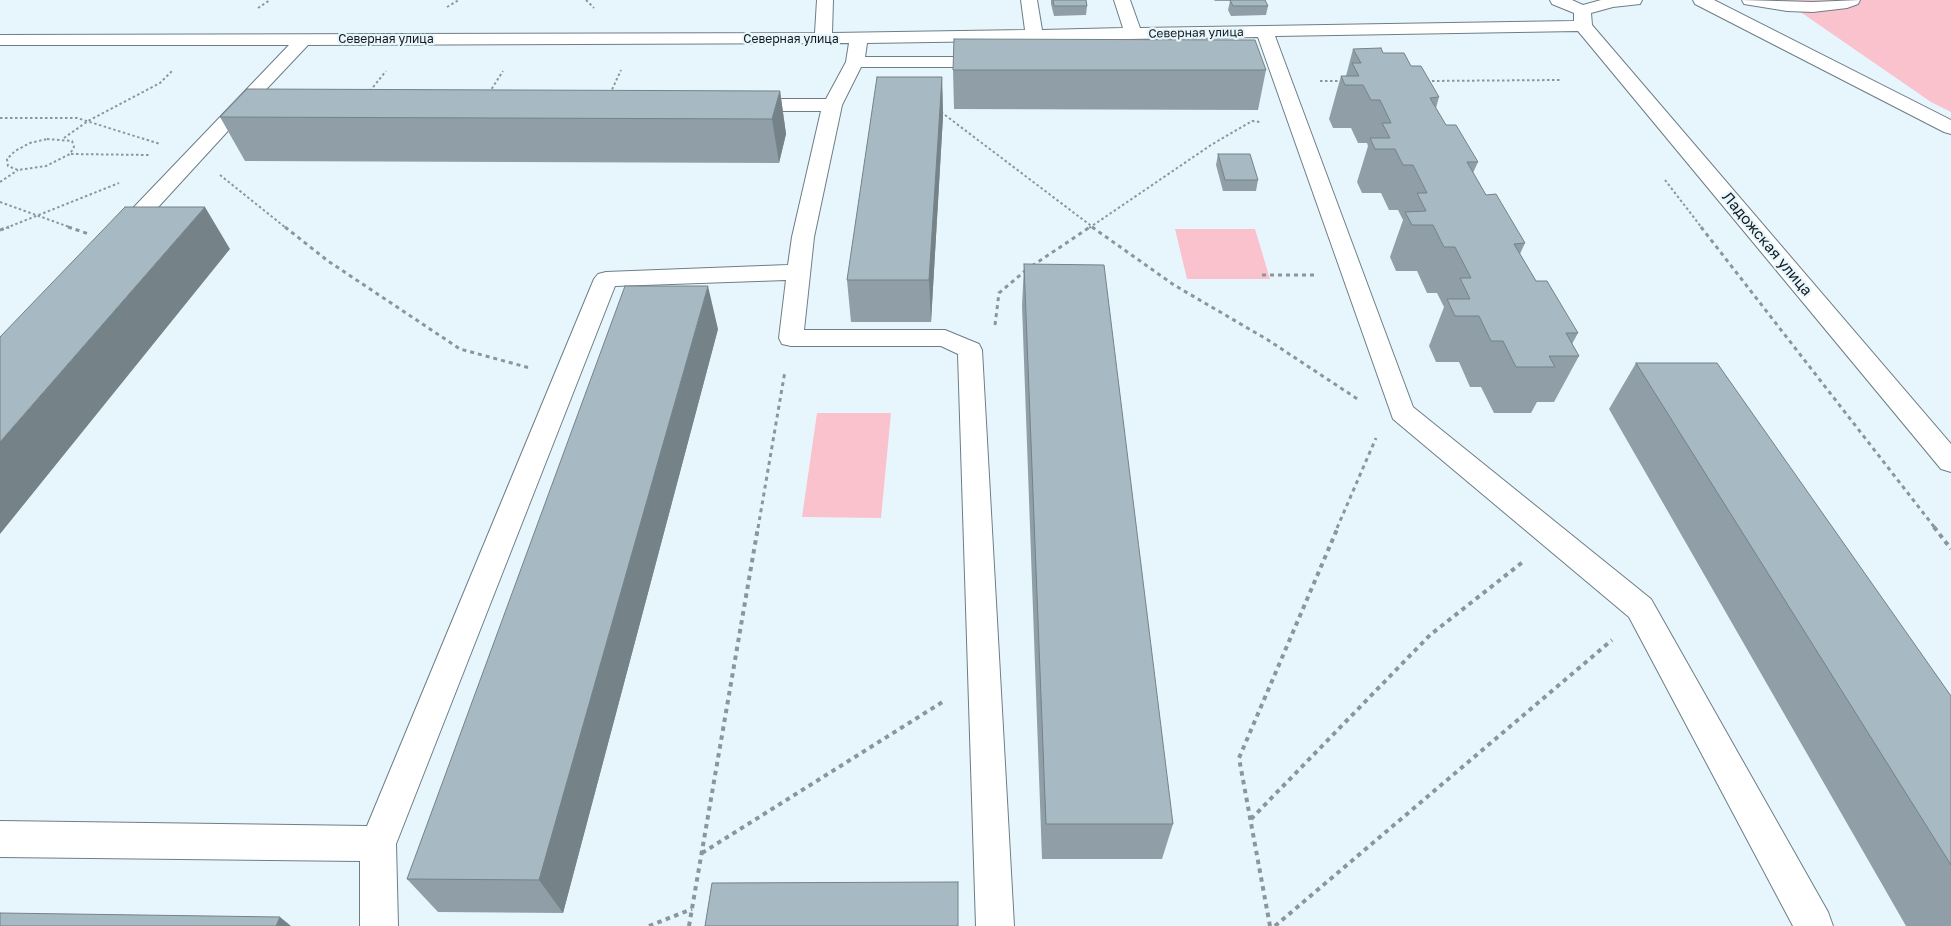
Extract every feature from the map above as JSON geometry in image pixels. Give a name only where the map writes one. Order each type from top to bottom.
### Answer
[{"type":"street","points":[[823,38],[825,0]]},
{"type":"street","points":[[1029,0],[1034,36]]},
{"type":"street","points":[[1122,0],[1133,34]]},
{"type":"street","points":[[1558,0],[1582,18]]},
{"type":"street","name":"Северная улица","points":[[0,40],[823,38],[857,50],[1034,36],[1265,32],[1582,18],[1613,2],[1634,0]]},
{"type":"street","points":[[1701,0],[1951,128]]},
{"type":"street","points":[[1750,0],[1787,6],[1813,7],[1842,4],[1852,0]]},
{"type":"street","name":"Ладожская улица","points":[[1582,18],[1951,462]]},
{"type":"street","points":[[1265,32],[1273,70],[1299,122],[1354,275],[1396,410],[1640,608],[1814,926]]},
{"type":"street","points":[[109,246],[304,39]]},
{"type":"street","points":[[995,926],[970,350],[945,338],[791,338],[803,237],[832,105],[857,50],[1006,62]]},
{"type":"street","points":[[243,103],[272,104]]},
{"type":"street","points":[[728,105],[832,105]]},
{"type":"street","points":[[379,926],[378,844],[606,279],[800,272]]},
{"type":"street","points":[[0,839],[378,844]]},
{"type":"path","points":[[258,8],[270,0]]},
{"type":"path","points":[[445,8],[459,0]]},
{"type":"path","points":[[63,138],[88,121],[160,84],[176,67]]},
{"type":"path","points":[[1273,70],[1343,81]]},
{"type":"path","points":[[1422,81],[1560,80]]},
{"type":"path","points":[[940,112],[1090,225],[1174,285],[1268,340],[1365,404],[1396,410],[1239,758],[1270,926]]},
{"type":"path","points":[[0,118],[77,118],[195,155],[328,262],[460,349],[566,378]]},
{"type":"path","points":[[970,350],[994,329],[1000,294],[1031,266],[1090,225],[1211,145],[1252,121],[1299,122]]},
{"type":"path","points":[[18,170],[8,166],[7,159],[15,151],[30,143],[63,138],[72,141],[74,147],[70,154]]},
{"type":"path","points":[[0,182],[18,170],[46,166],[70,154],[195,155]]},
{"type":"path","points":[[1661,174],[1951,549]]},
{"type":"path","points":[[0,230],[124,182]]},
{"type":"path","points":[[0,202],[109,246]]},
{"type":"path","points":[[1262,276],[1354,275]]},
{"type":"path","points":[[689,926],[791,338]]},
{"type":"path","points":[[1250,820],[1430,635],[1554,537]]},
{"type":"path","points":[[1275,926],[1643,614]]},
{"type":"path","points":[[701,854],[984,675]]},
{"type":"path","points":[[649,926],[692,909]]},
{"type":"shaded area","points":[[1783,0],[1951,0],[1951,112],[1931,102]]},
{"type":"shaded area","points":[[1175,229],[1255,229],[1270,279],[1187,279]]},
{"type":"shaded area","points":[[817,413],[891,413],[881,518],[802,517]]},
{"type":"building","points":[[1053,0],[1086,0],[1087,6],[1054,6]]},
{"type":"building","points":[[1230,0],[1265,0],[1268,6],[1233,6]]},
{"type":"building","points":[[954,39],[1255,40],[1266,70],[953,70]]},
{"type":"building","points":[[1381,48],[1383,53],[1404,53],[1411,66],[1421,66],[1439,97],[1430,98],[1446,125],[1456,125],[1478,162],[1467,162],[1486,195],[1496,194],[1525,243],[1514,244],[1536,281],[1547,281],[1578,333],[1566,333],[1579,356],[1549,356],[1555,367],[1516,367],[1503,341],[1491,341],[1479,316],[1455,316],[1447,299],[1470,299],[1460,278],[1471,278],[1455,247],[1444,247],[1433,225],[1412,225],[1405,212],[1426,211],[1417,193],[1427,193],[1413,165],[1403,165],[1395,149],[1375,149],[1370,138],[1390,138],[1382,123],[1391,123],[1380,100],[1371,100],[1363,85],[1345,85],[1341,76],[1359,76],[1352,63],[1361,63],[1353,49]]},
{"type":"building","points":[[877,77],[942,77],[929,280],[847,280]]},
{"type":"building","points":[[247,89],[780,91],[772,119],[220,117]]},
{"type":"building","points":[[1218,154],[1250,154],[1258,180],[1225,180]]},
{"type":"building","points":[[125,207],[205,207],[0,442],[0,337]]},
{"type":"building","points":[[1024,264],[1104,265],[1173,824],[1046,824]]},
{"type":"building","points":[[625,286],[708,286],[539,880],[407,879]]},
{"type":"building","points":[[1636,363],[1717,363],[1951,696],[1951,865]]},
{"type":"building","points":[[958,882],[958,926],[705,926],[712,883]]},
{"type":"building","points":[[0,913],[280,917],[276,926],[0,926]]}]
